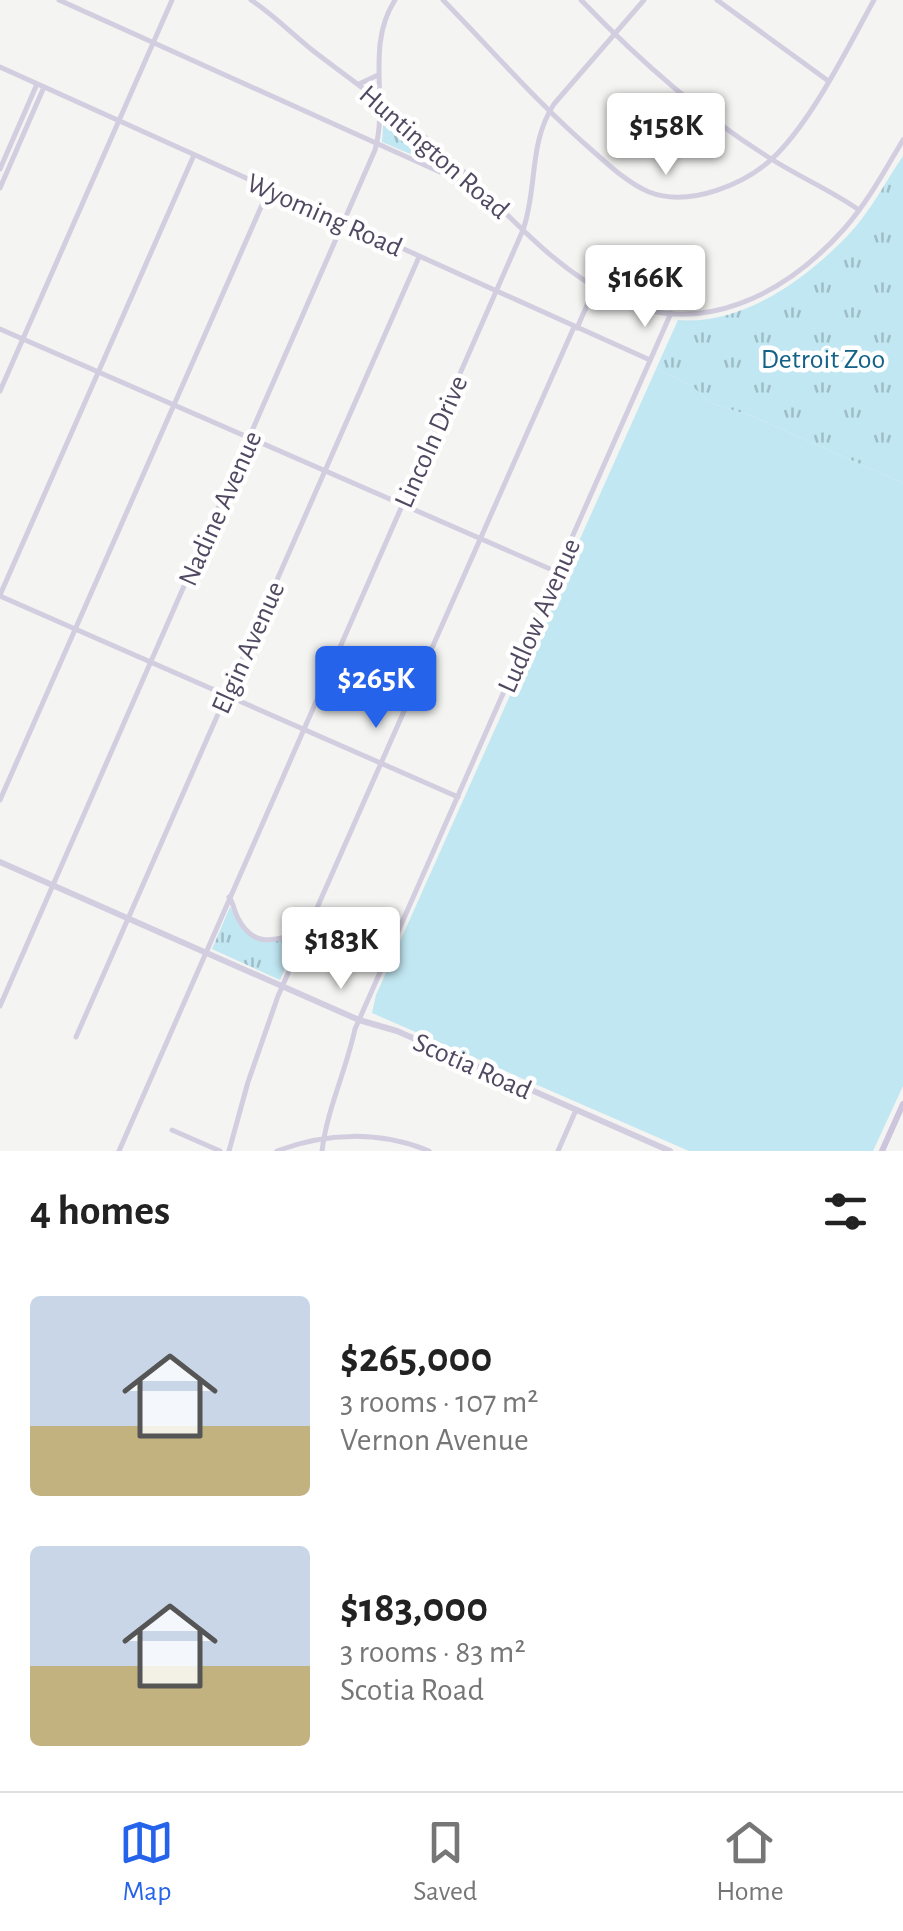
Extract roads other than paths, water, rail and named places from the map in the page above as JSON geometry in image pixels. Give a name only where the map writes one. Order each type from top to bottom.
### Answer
[{"type":"main road","points":[[882,1151],[903,1104]]},
{"type":"street","points":[[59,0],[452,177],[466,183],[472,180]]},
{"type":"street","points":[[0,391],[172,0]]},
{"type":"street","name":"Huntington Road","points":[[250,0],[460,168],[565,267],[632,305],[671,313],[714,314],[757,296],[827,246],[859,210],[903,140]]},
{"type":"street","name":"Nadine Avenue","points":[[0,1006],[377,143],[382,32],[394,0]]},
{"type":"street","points":[[443,0],[548,112],[608,164],[634,184],[656,194],[685,197],[713,191],[771,159],[828,80],[874,0]]},
{"type":"street","points":[[581,0],[697,108],[771,159],[859,210]]},
{"type":"street","name":"Lincoln Drive","points":[[119,1151],[524,230],[536,140],[548,112],[644,0]]},
{"type":"street","points":[[716,0],[828,80]]},
{"type":"street","name":"Wyoming Road","points":[[0,67],[650,360]]},
{"type":"street","points":[[358,84],[378,75]]},
{"type":"street","points":[[0,169],[41,86]]},
{"type":"street","points":[[0,188],[41,86]]},
{"type":"street","points":[[194,155],[0,596],[458,796]]},
{"type":"street","points":[[452,177],[460,168]]},
{"type":"street","points":[[0,800],[269,189]]},
{"type":"street","points":[[511,216],[529,212]]},
{"type":"street","name":"Elgin Avenue","points":[[76,1037],[419,257]]},
{"type":"street","points":[[230,1151],[248,1082],[283,986],[595,287]]},
{"type":"street","name":"Ludlow Avenue","points":[[322,1151],[359,1020],[671,313]]},
{"type":"street","points":[[0,329],[557,572]]},
{"type":"street","name":"Scotia Road","points":[[0,862],[670,1151]]},
{"type":"street","points":[[229,897],[241,923],[257,937],[279,940],[308,931]]},
{"type":"street","points":[[558,1151],[576,1110]]},
{"type":"street","points":[[172,1130],[220,1151]]},
{"type":"street","points":[[277,1151],[324,1138],[376,1138],[428,1151]]},
{"type":"park label","name":"Detroit Zoo","points":[[823,358]]}]
